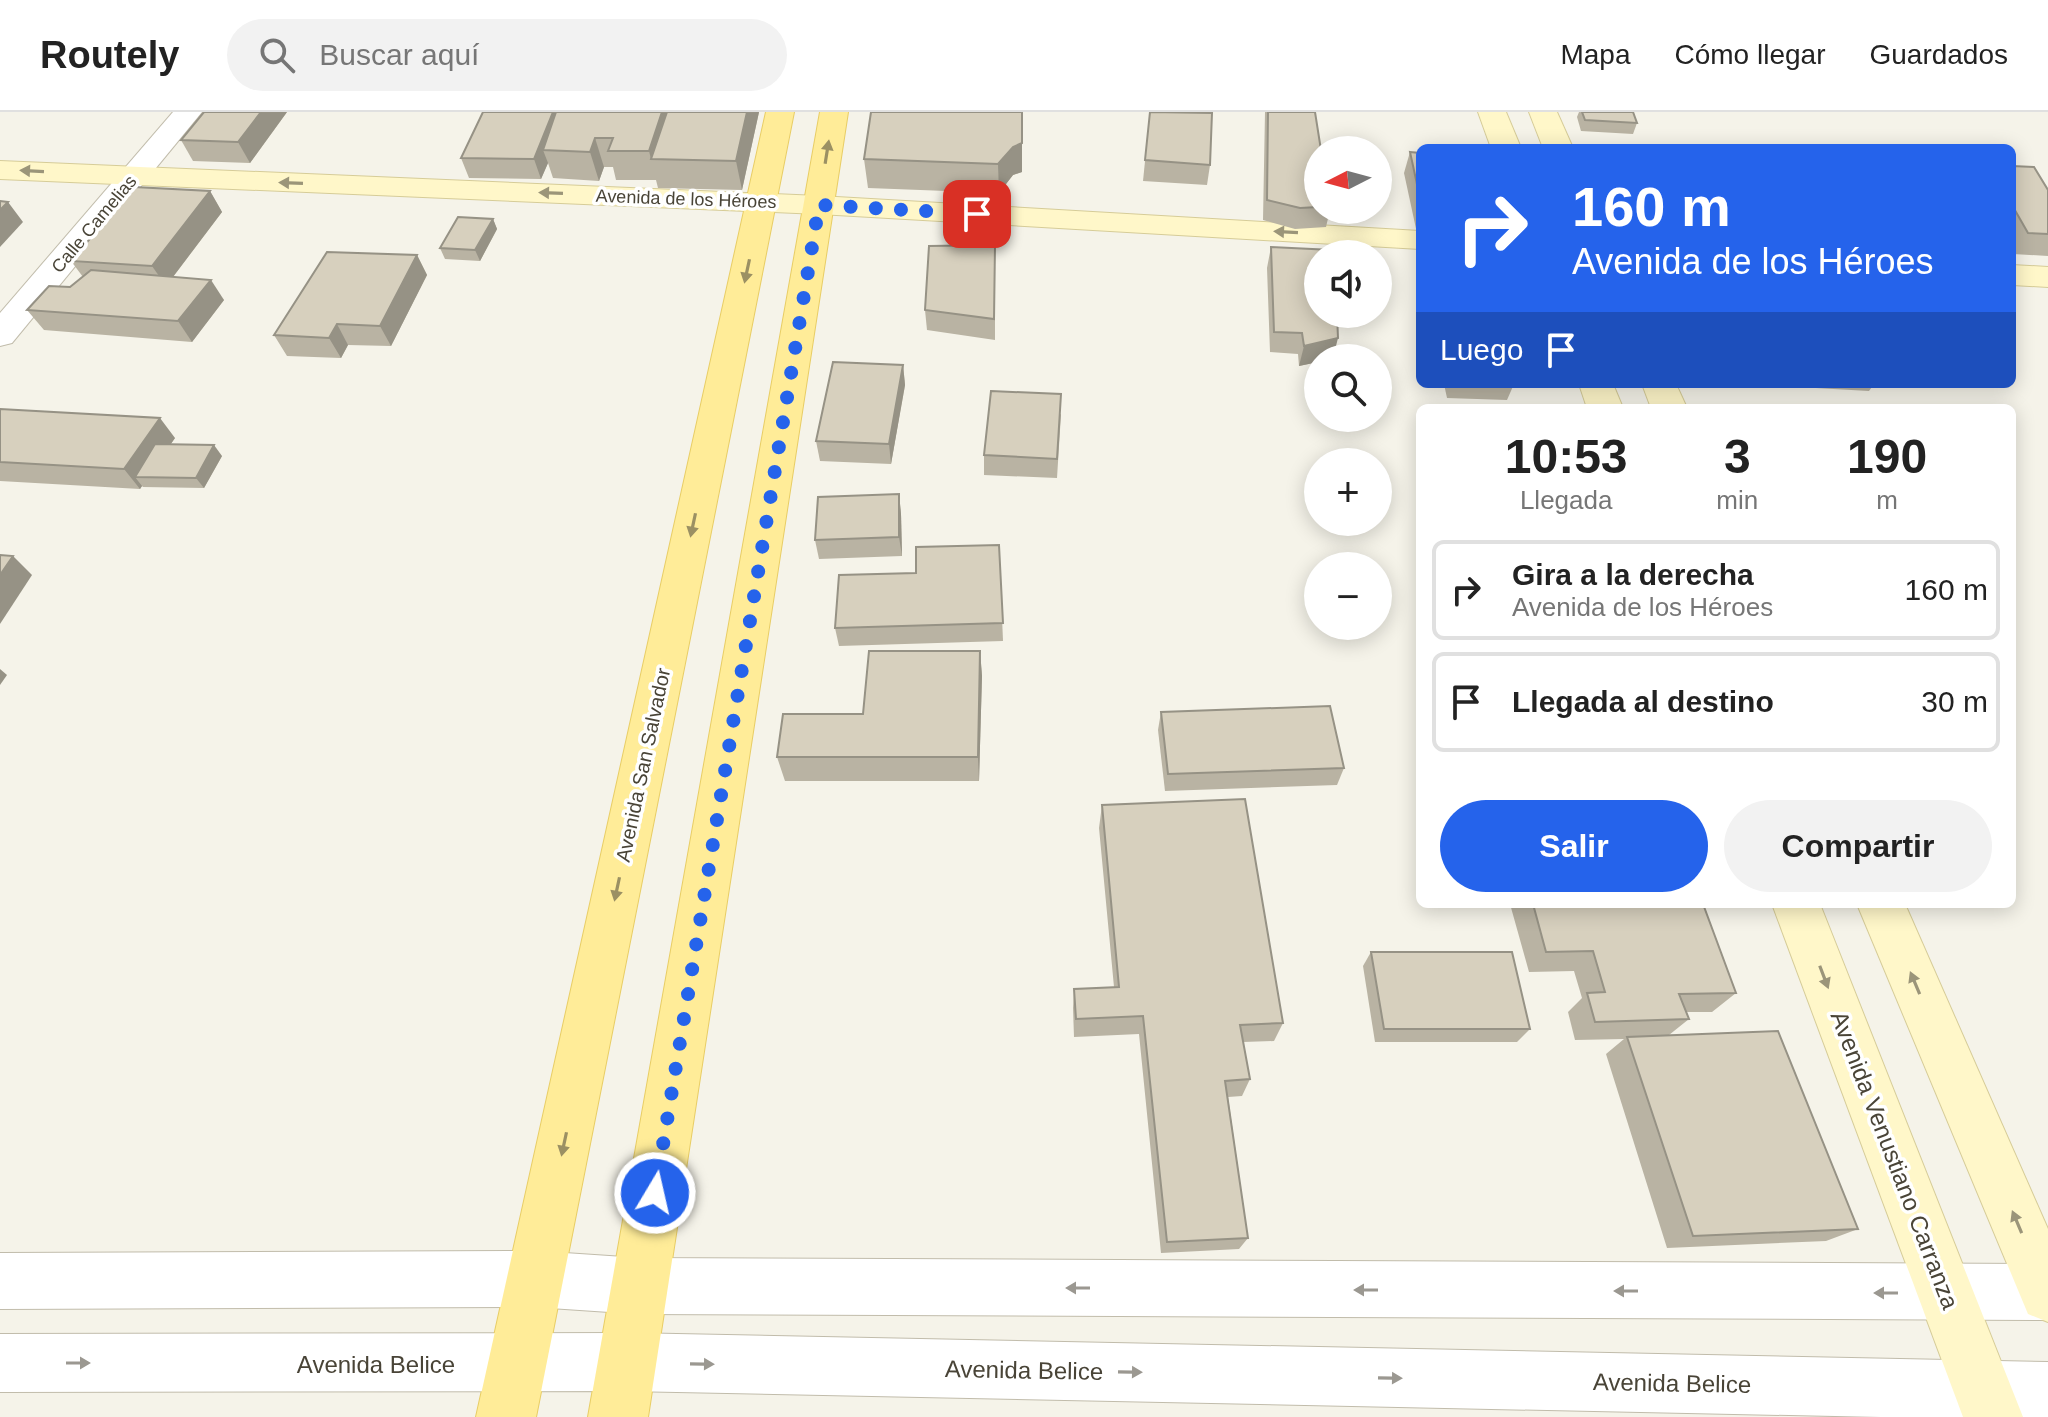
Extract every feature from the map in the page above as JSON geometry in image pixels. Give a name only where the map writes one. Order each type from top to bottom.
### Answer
[{"type":"main road","name":"Avenida San Salvador","points":[[512,1391],[780,112]]},
{"type":"main road","points":[[622,1390],[834,112]]},
{"type":"street","name":"Calle Camelias","points":[[0,335],[188,112]]},
{"type":"street","points":[[1492,112],[1504,144]]},
{"type":"street","points":[[1543,112],[1556,144]]},
{"type":"street","name":"Avenida de los Héroes","points":[[0,170],[761,202],[1416,240]]},
{"type":"street","points":[[2016,275],[2048,277]]},
{"type":"street","name":"Avenida Venustiano Carranza","points":[[1798,908],[1987,1403]]},
{"type":"street","points":[[0,1281],[535,1279],[639,1286],[2048,1292],[1883,908]]},
{"type":"street","name":"Avenida Belice","points":[[0,1363],[512,1391],[1987,1403],[2048,1391]]},
{"type":"building","points":[[204,112],[261,112],[238,142],[181,140]]},
{"type":"building","points":[[483,112],[553,112],[534,159],[461,158]]},
{"type":"building","points":[[556,112],[662,112],[649,151],[608,151],[613,138],[595,138],[590,152],[543,150]]},
{"type":"building","points":[[667,112],[747,112],[736,161],[651,159]]},
{"type":"building","points":[[871,112],[1022,112],[1022,143],[1013,147],[998,164],[864,159]]},
{"type":"building","points":[[1150,112],[1212,113],[1210,165],[1145,160]]},
{"type":"building","points":[[1268,112],[1315,112],[1319,136],[1304,136],[1304,208],[1267,200]]},
{"type":"building","points":[[1582,112],[1633,112],[1637,123],[1585,120]]},
{"type":"building","points":[[1410,152],[1416,153],[1416,180]]},
{"type":"building","points":[[2016,166],[2034,167],[2048,190],[2048,234],[2028,233],[2016,212]]},
{"type":"building","points":[[134,187],[210,191],[152,266],[71,261]]},
{"type":"building","points":[[458,217],[493,219],[475,250],[440,248]]},
{"type":"building","points":[[995,245],[994,319],[925,310],[929,246]]},
{"type":"building","points":[[1271,247],[1304,249],[1304,328],[1338,328],[1338,338],[1304,346],[1302,333],[1274,332]]},
{"type":"building","points":[[327,252],[417,255],[380,326],[337,324],[329,338],[274,335]]},
{"type":"building","points":[[91,270],[211,280],[178,321],[27,310],[49,286],[70,287]]},
{"type":"building","points":[[833,362],[903,365],[889,444],[816,441]]},
{"type":"building","points":[[991,391],[1061,394],[1057,459],[984,455]]},
{"type":"building","points":[[0,409],[160,418],[124,469],[0,462]]},
{"type":"building","points":[[155,444],[214,445],[196,478],[135,477]]},
{"type":"building","points":[[899,494],[899,537],[815,540],[818,497]]},
{"type":"building","points":[[999,545],[1003,623],[835,628],[839,575],[916,573],[916,547]]},
{"type":"building","points":[[0,555],[13,556],[0,575]]},
{"type":"building","points":[[869,651],[980,651],[978,757],[777,757],[783,714],[863,714]]},
{"type":"building","points":[[1330,706],[1344,768],[1168,774],[1161,712]]},
{"type":"building","points":[[1245,799],[1283,1023],[1240,1025],[1250,1079],[1225,1081],[1248,1238],[1167,1242],[1143,1016],[1076,1019],[1074,989],[1119,987],[1102,805]]},
{"type":"building","points":[[1534,908],[1704,908],[1736,993],[1679,994],[1689,1019],[1595,1022],[1587,993],[1605,992],[1593,951],[1546,952]]},
{"type":"building","points":[[1371,952],[1512,952],[1530,1029],[1384,1029]]},
{"type":"building","points":[[1778,1031],[1858,1229],[1693,1236],[1627,1037]]},
{"type":"route","points":[[655,1193],[819,205],[977,214]]}]
